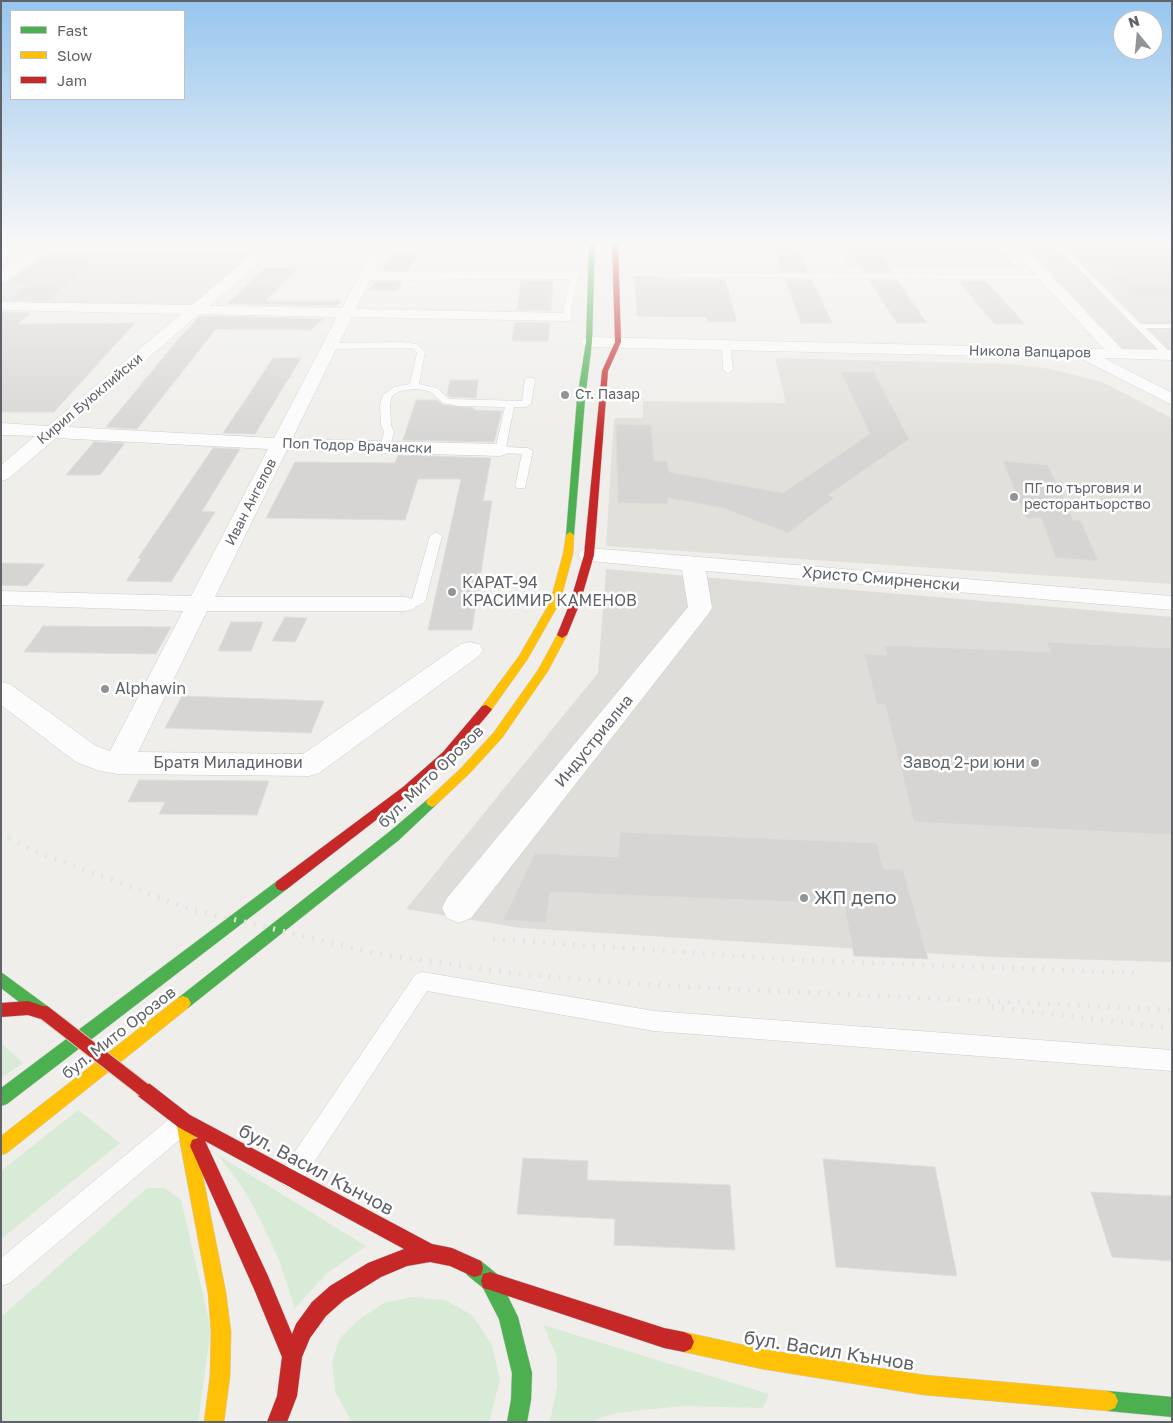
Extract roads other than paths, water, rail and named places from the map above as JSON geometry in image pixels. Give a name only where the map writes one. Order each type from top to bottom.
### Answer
[{"type":"main road","name":"бул. Мито Орозов","points":[[1,1098],[406,790],[447,754],[477,721],[540,631],[556,602],[563,577],[568,554],[581,399],[589,342],[590,308]]},
{"type":"main road","name":"бул. Мито Орозов","points":[[1,1147],[394,836],[465,771],[498,735],[544,671],[561,640],[589,555],[605,371],[618,342],[617,308]]},
{"type":"main road","name":"бул. Васил Кънчов","points":[[1,979],[184,1121],[430,1252]]},
{"type":"main road","points":[[1,1010],[28,1008],[45,1013]]},
{"type":"main road","name":"бул. Васил Кънчов","points":[[184,1121],[208,1163],[292,1358]]},
{"type":"main road","points":[[184,1121],[217,1293],[221,1332],[220,1376],[214,1422]]},
{"type":"main road","points":[[276,1422],[287,1396],[292,1358],[303,1331],[319,1308],[337,1293],[375,1270],[407,1257],[430,1252],[452,1257],[470,1265],[490,1280],[508,1317],[522,1373],[521,1400],[517,1422]]},
{"type":"main road","name":"бул. Васил Кънчов","points":[[490,1280],[664,1338],[762,1359],[924,1385],[1172,1407]]},
{"type":"main road","points":[[287,1396],[291,1412]]},
{"type":"street","points":[[118,308],[566,317]]},
{"type":"street","name":"Иван Ангелов","points":[[118,763],[349,308]]},
{"type":"street","points":[[1075,308],[1118,354]]},
{"type":"street","name":"Кирил Буюклийски","points":[[1,475],[195,310]]},
{"type":"street","name":"Никола Вапцаров","points":[[589,342],[1170,355]]},
{"type":"street","points":[[1081,353],[1172,400]]},
{"type":"street","name":"Поп Тодор Врачански","points":[[1,429],[280,444],[500,450]]},
{"type":"street","name":"Христо Смирненски","points":[[589,555],[1172,603]]},
{"type":"street","name":"Индустриална","points":[[459,908],[700,608],[693,564]]},
{"type":"street","points":[[1,598],[200,604],[405,604]]},
{"type":"street","name":"Братя Миладинови","points":[[1,691],[86,754],[100,760],[118,763],[309,765],[470,650]]},
{"type":"lane","points":[[566,317],[568,308]]},
{"type":"lane","points":[[1121,308],[1170,355]]},
{"type":"lane","points":[[1138,326],[1172,326]]},
{"type":"lane","points":[[726,345],[728,370]]},
{"type":"lane","points":[[330,346],[414,346],[421,352],[414,386]]},
{"type":"lane","points":[[385,447],[389,432],[386,425],[385,404],[388,395],[397,389],[414,386],[434,390],[446,401],[458,403],[526,404],[530,380]]},
{"type":"lane","points":[[500,450],[510,404]]},
{"type":"lane","name":"Поп Тодор Врачански","points":[[500,450],[528,451],[521,486]]},
{"type":"lane","points":[[405,604],[418,602],[436,536]]},
{"type":"lane","points":[[291,1177],[422,981],[654,1021],[1172,1061]]},
{"type":"lane","points":[[1,1274],[184,1121]]},
{"type":"railway","points":[[1,834],[9,838]]},
{"type":"railway","points":[[9,838],[34,851],[190,909],[379,954],[518,974],[652,985],[1172,1010]]},
{"type":"railway","points":[[493,939],[800,960],[1140,973]]},
{"type":"railway","points":[[992,1007],[1172,1028]]},
{"type":"place","name":"Ст. Пазар","points":[[565,395]]},
{"type":"place","name":"ПГ по търговия и ресторантьорство","points":[[1014,497]]},
{"type":"place","name":"КАРАТ-94 КРАСИМИР КАМЕНОВ","points":[[452,592]]},
{"type":"place","name":"Alphawin","points":[[105,689]]},
{"type":"place","name":"Завод 2-ри юни","points":[[1035,763]]},
{"type":"place","name":"ЖП депо","points":[[804,898]]}]
